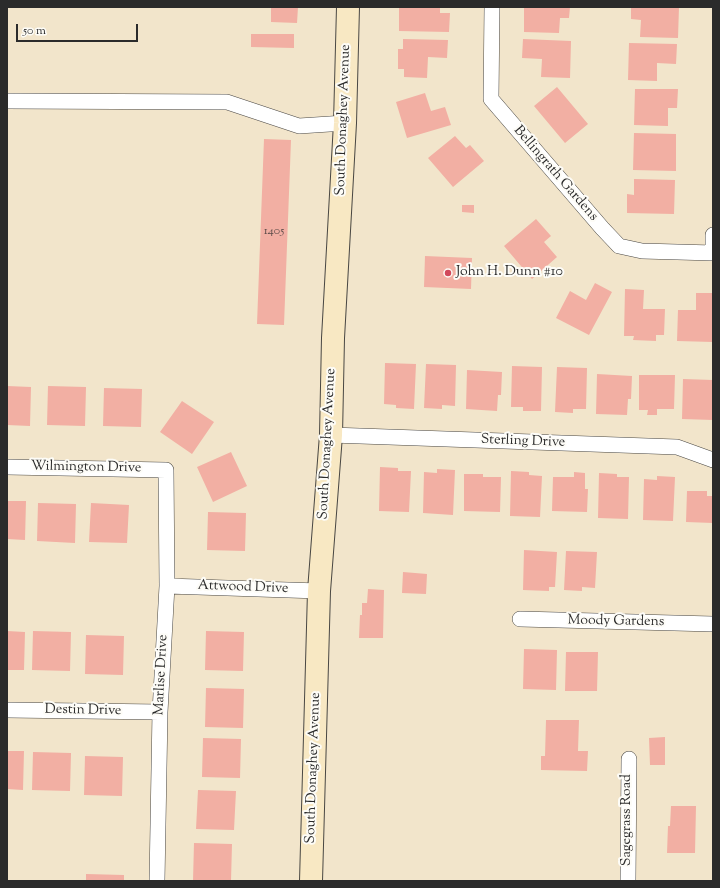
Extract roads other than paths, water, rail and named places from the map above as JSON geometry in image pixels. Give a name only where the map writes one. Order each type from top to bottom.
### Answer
[{"type":"street","name":"South Donaghey Avenue","points":[[311,881],[319,591],[331,435],[333,338],[345,123],[348,7]]},
{"type":"street","name":"Bellingrath Gardens","points":[[492,7],[491,100],[602,228],[619,246],[642,251],[713,253]]},
{"type":"street","points":[[7,101],[227,102],[299,126],[345,123]]},
{"type":"street","points":[[713,235],[713,253]]},
{"type":"street","name":"Sterling Drive","points":[[331,435],[677,447],[713,460]]},
{"type":"street","name":"Wilmington Drive","points":[[7,467],[166,470]]},
{"type":"street","name":"Marlise Drive","points":[[157,881],[160,712],[167,586],[166,470]]},
{"type":"street","name":"Attwood Drive","points":[[167,586],[319,591]]},
{"type":"street","name":"Moody Gardens","points":[[520,619],[713,624]]},
{"type":"street","name":"Destin Drive","points":[[7,710],[160,712]]},
{"type":"street","name":"Sagegrass Road","points":[[628,881],[629,759]]},
{"type":"place","name":"John H. Dunn #10","points":[[448,273]]}]
